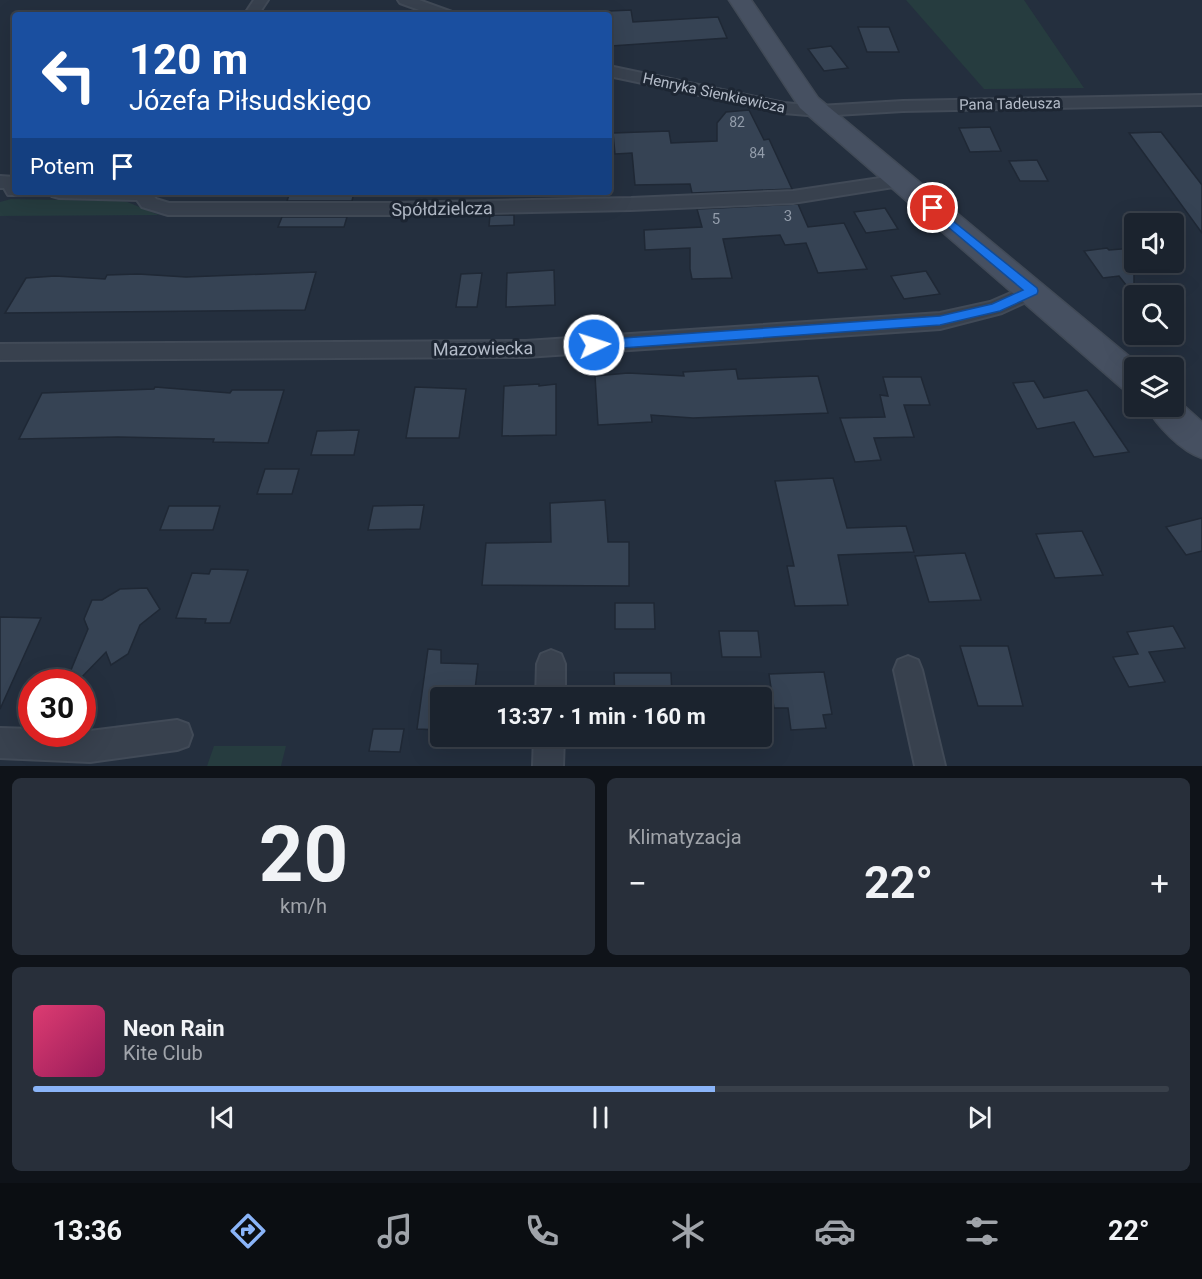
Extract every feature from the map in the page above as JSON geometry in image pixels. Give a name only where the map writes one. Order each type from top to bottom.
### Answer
[{"type":"street","points":[[405,0],[439,12]]},
{"type":"street","points":[[740,0],[806,98],[819,111],[1124,370]]},
{"type":"street","name":"Henryka Sienkiewicza","points":[[612,72],[783,108],[819,111]]},
{"type":"street","name":"Pana Tadeusza","points":[[819,111],[903,106],[1202,100]]},
{"type":"street","name":"Spółdzielcza","points":[[144,195],[149,203],[168,208],[493,208],[794,197],[900,181]]},
{"type":"street","name":"Mazowiecka","points":[[0,352],[526,349],[940,321],[995,308],[1032,291]]},
{"type":"street","points":[[1174,417],[1202,444]]},
{"type":"street","points":[[550,687],[551,664]]},
{"type":"street","points":[[908,670],[930,766]]},
{"type":"street","points":[[0,743],[90,747],[177,735]]},
{"type":"street","points":[[548,766],[549,747]]},
{"type":"green space","points":[[906,0],[1024,0],[1084,88],[984,89]]},
{"type":"green space","points":[[11,199],[125,201],[159,215],[0,216],[0,202]]},
{"type":"green space","points":[[214,746],[286,746],[281,766],[207,766]]},
{"type":"building","points":[[631,10],[633,22],[718,17],[727,38],[612,46],[612,12],[609,11]]},
{"type":"building","points":[[858,27],[889,27],[899,52],[867,52]]},
{"type":"building","points":[[831,46],[848,68],[824,71],[808,49]]},
{"type":"building","points":[[749,110],[764,140],[769,139],[792,189],[692,193],[690,184],[635,185],[632,153],[615,154],[613,133],[669,131],[671,143],[717,141],[717,123],[726,112]]},
{"type":"building","points":[[990,127],[1001,151],[970,152],[959,128]]},
{"type":"building","points":[[1161,132],[1202,185],[1202,233],[1129,133]]},
{"type":"building","points":[[1037,160],[1048,181],[1020,181],[1009,161]]},
{"type":"building","points":[[289,195],[353,195],[352,201],[287,201]]},
{"type":"building","points":[[798,204],[808,227],[844,223],[867,269],[818,273],[806,243],[785,245],[780,235],[723,239],[732,278],[692,279],[690,248],[645,250],[644,230],[702,227],[697,209]]},
{"type":"building","points":[[885,208],[898,229],[866,233],[854,212]]},
{"type":"building","points":[[490,215],[514,215],[514,225],[489,226]]},
{"type":"building","points":[[282,217],[347,217],[344,227],[278,227]]},
{"type":"building","points":[[1124,249],[1124,273],[1134,273],[1134,285],[1126,285],[1119,276],[1103,278],[1084,251]]},
{"type":"building","points":[[554,270],[555,305],[506,307],[507,273]]},
{"type":"building","points":[[926,271],[940,294],[904,299],[891,276]]},
{"type":"building","points":[[316,272],[305,310],[5,313],[26,278],[55,276],[105,279],[107,275],[186,277]]},
{"type":"building","points":[[482,273],[477,307],[456,307],[461,274]]},
{"type":"building","points":[[736,369],[738,379],[818,376],[828,413],[693,418],[651,415],[652,422],[598,425],[595,376],[628,373],[684,376],[683,372]]},
{"type":"building","points":[[883,377],[921,377],[930,405],[904,405],[914,437],[874,438],[881,460],[855,462],[840,418],[885,417],[880,395],[888,396]]},
{"type":"building","points":[[1034,381],[1044,398],[1087,390],[1129,452],[1094,457],[1074,422],[1037,429],[1013,383]]},
{"type":"building","points":[[539,384],[539,386],[556,384],[556,435],[502,436],[504,386]]},
{"type":"building","points":[[155,387],[230,393],[232,390],[284,390],[268,443],[213,442],[214,439],[118,437],[19,439],[42,393],[154,389]]},
{"type":"building","points":[[415,387],[466,389],[459,438],[406,438]]},
{"type":"building","points":[[359,430],[354,455],[311,455],[317,431]]},
{"type":"building","points":[[265,469],[299,469],[292,494],[257,494]]},
{"type":"building","points":[[833,478],[847,528],[906,526],[914,552],[838,555],[848,605],[795,606],[787,566],[794,566],[775,481]]},
{"type":"building","points":[[605,500],[608,542],[629,542],[629,586],[482,585],[486,543],[551,542],[550,503]]},
{"type":"building","points":[[424,505],[420,529],[368,530],[373,506]]},
{"type":"building","points":[[169,506],[220,506],[213,530],[160,530]]},
{"type":"building","points":[[1202,518],[1202,551],[1186,555],[1166,527]]},
{"type":"building","points":[[1082,531],[1103,575],[1055,578],[1036,534]]},
{"type":"building","points":[[965,553],[981,600],[929,602],[915,556]]},
{"type":"building","points":[[211,569],[248,570],[230,623],[205,623],[206,619],[176,618],[192,573],[209,574]]},
{"type":"building","points":[[147,588],[160,609],[140,625],[128,654],[111,665],[106,652],[90,669],[71,669],[88,629],[84,619],[92,600],[102,600],[120,589]]},
{"type":"building","points":[[615,603],[654,603],[655,629],[615,629]]},
{"type":"building","points":[[0,617],[41,618],[18,669],[0,709]]},
{"type":"building","points":[[1173,626],[1185,648],[1149,652],[1165,682],[1129,687],[1113,657],[1138,654],[1127,632]]},
{"type":"building","points":[[719,631],[758,631],[761,657],[722,657]]},
{"type":"building","points":[[960,646],[1008,646],[1023,706],[978,706]]},
{"type":"building","points":[[428,649],[441,650],[441,663],[478,664],[475,687],[430,687],[430,730],[417,729]]},
{"type":"building","points":[[824,672],[832,714],[823,715],[826,728],[791,730],[788,708],[774,708],[769,674]]},
{"type":"building","points":[[614,673],[671,673],[672,687],[615,687]]},
{"type":"building","points":[[373,729],[404,729],[400,752],[369,751]]},
{"type":"route","points":[[594,345],[940,321],[995,308],[1032,291],[933,208]]}]
